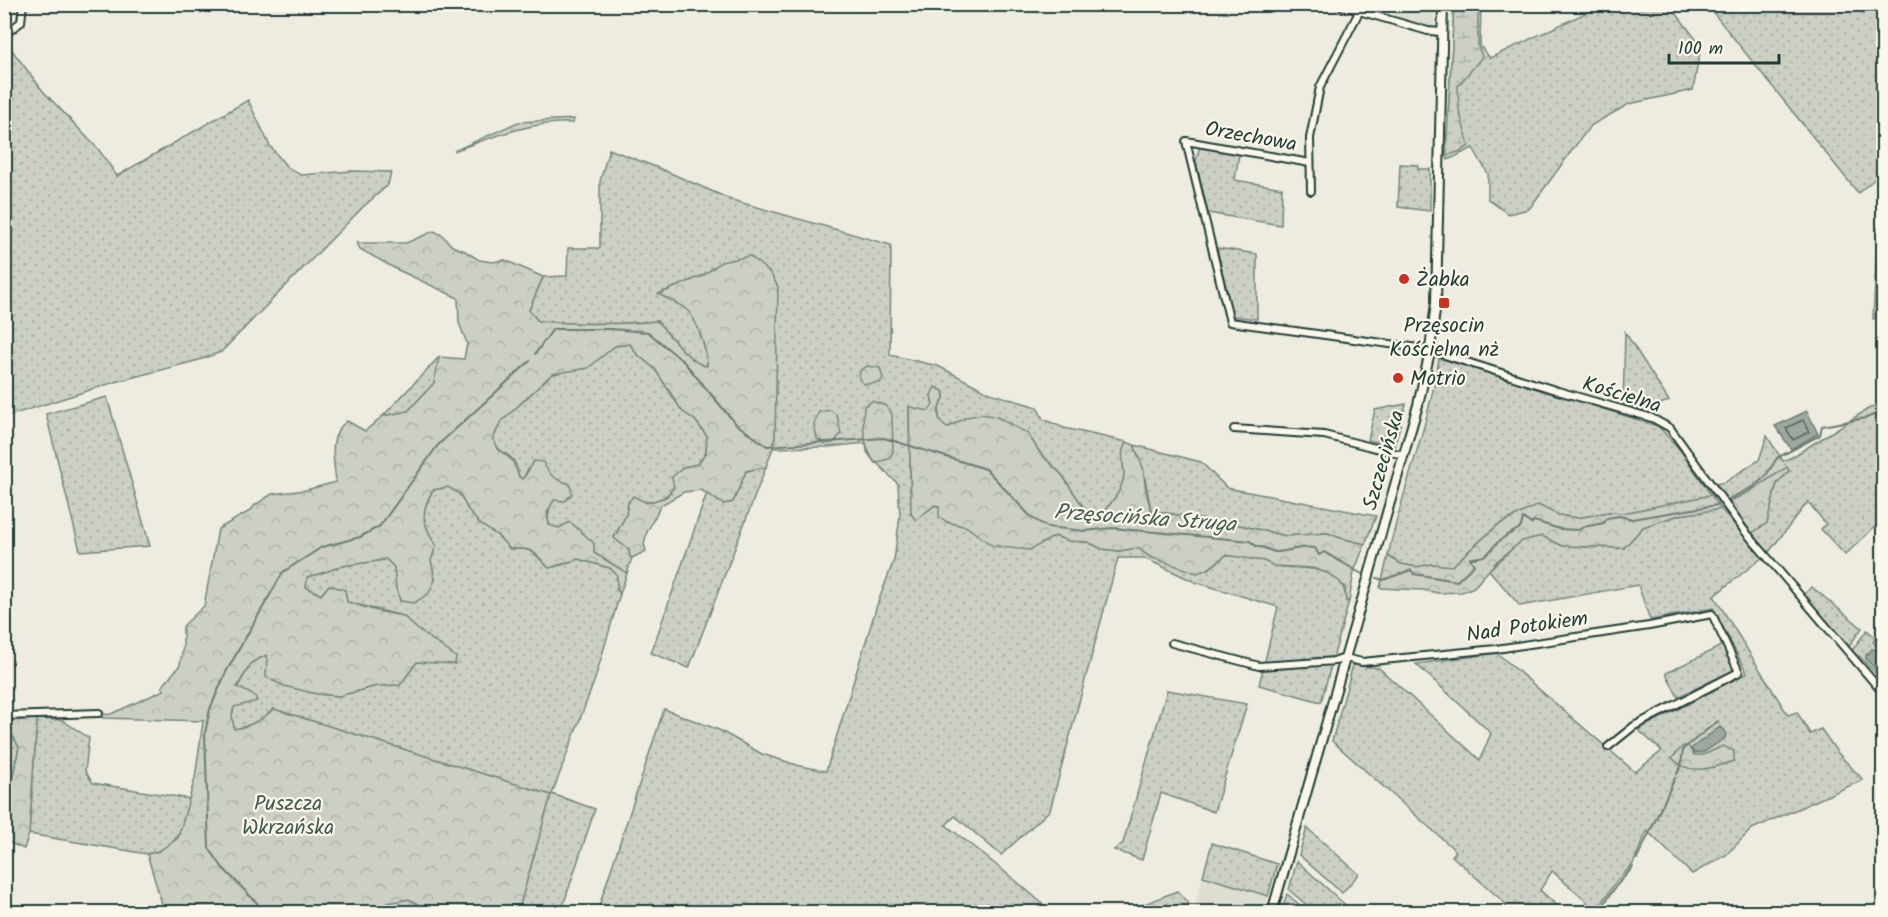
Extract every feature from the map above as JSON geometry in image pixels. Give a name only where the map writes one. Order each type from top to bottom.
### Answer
[{"type":"street","points":[[4,35],[21,22],[23,4]]},
{"type":"street","points":[[1335,4],[1428,31],[1442,32]]},
{"type":"street","name":"Szczecińska","points":[[1272,912],[1424,381],[1430,350],[1436,292],[1443,4]]},
{"type":"street","name":"Orzechowa","points":[[1311,191],[1310,138],[1320,87],[1359,12]]},
{"type":"street","name":"Orzechowa","points":[[1230,322],[1186,141],[1310,163]]},
{"type":"street","name":"Kościelna","points":[[1230,322],[1430,350],[1558,391],[1652,417],[1662,422],[1690,455],[1744,530],[1884,694]]},
{"type":"street","points":[[1234,429],[1324,435],[1403,455]]},
{"type":"street","name":"Nad Potokiem","points":[[1172,643],[1259,666],[1336,661],[1345,658],[1362,662],[1496,648],[1682,621],[1712,614],[1739,672],[1634,726],[1608,747]]},
{"type":"street","points":[[4,716],[99,713]]},
{"type":"shaded area","points":[[1395,5],[1434,5],[1434,32],[1395,20]]},
{"type":"shaded area","points":[[1203,876],[1268,897],[1263,912],[1193,912]]},
{"type":"green space","points":[[1454,5],[1481,5],[1480,46],[1490,58],[1596,8],[1618,5],[1670,5],[1701,46],[1693,90],[1629,104],[1590,126],[1529,209],[1508,214],[1488,199],[1488,174],[1473,148],[1448,160],[1446,156]]},
{"type":"green space","points":[[1454,5],[1478,5],[1478,45],[1482,57],[1458,86],[1459,110],[1469,146],[1446,156]]},
{"type":"green space","points":[[1707,5],[1883,5],[1883,172],[1858,193]]},
{"type":"green space","points":[[5,41],[43,91],[99,150],[117,176],[248,100],[270,146],[287,167],[301,175],[352,171],[391,172],[388,185],[363,207],[221,352],[115,382],[5,417],[4,124],[12,115],[5,103]]},
{"type":"green space","points":[[574,119],[573,123],[557,123],[512,131],[454,151],[518,122]]},
{"type":"green space","points":[[1201,141],[1240,148],[1235,180],[1282,188],[1281,225],[1208,213],[1196,161]]},
{"type":"green space","points":[[609,149],[732,200],[891,245],[890,355],[938,366],[990,393],[1037,407],[1043,419],[1064,428],[1127,442],[1123,454],[1124,475],[1121,487],[1110,505],[1095,516],[1086,511],[1062,475],[1040,453],[1028,434],[997,417],[967,417],[947,428],[940,421],[938,414],[944,398],[943,391],[931,395],[933,404],[929,411],[909,408],[911,514],[916,519],[935,505],[939,506],[947,522],[1043,543],[1054,536],[1069,541],[1088,542],[1102,549],[1119,551],[1138,548],[1150,557],[1209,569],[1226,555],[1263,560],[1275,566],[1320,570],[1338,579],[1346,601],[1349,601],[1321,702],[1259,685],[1278,607],[1195,582],[1144,558],[1118,558],[1050,810],[1001,855],[955,816],[946,825],[1052,912],[597,912],[664,709],[719,730],[762,754],[800,766],[826,771],[877,605],[894,560],[900,516],[898,484],[875,463],[867,452],[866,443],[828,447],[773,448],[775,436],[721,262],[704,275],[659,294],[689,311],[701,337],[707,366],[687,354],[657,321],[598,324],[538,321],[529,310],[543,277],[567,276],[568,248],[600,248],[600,181]]},
{"type":"green space","points":[[1400,164],[1418,165],[1418,169],[1430,169],[1430,211],[1398,207]]},
{"type":"green space","points":[[1878,228],[1883,230],[1883,316],[1873,319]]},
{"type":"green space","name":"Puszcza Wkrzańska","points":[[434,231],[442,235],[452,246],[479,260],[492,262],[505,260],[543,277],[529,310],[538,321],[598,324],[657,321],[687,354],[707,366],[704,345],[691,315],[682,306],[659,294],[704,275],[721,262],[750,256],[771,274],[778,287],[775,436],[766,467],[746,471],[733,502],[723,504],[701,490],[684,492],[661,505],[647,532],[644,544],[646,551],[630,557],[629,550],[614,538],[626,515],[628,503],[633,496],[647,503],[666,497],[674,487],[672,477],[684,467],[698,464],[706,453],[707,436],[695,420],[682,411],[655,369],[637,354],[630,344],[615,346],[588,368],[552,374],[501,422],[493,438],[497,449],[512,460],[519,477],[523,479],[534,461],[543,462],[554,477],[570,484],[572,494],[565,501],[554,500],[547,513],[549,525],[559,528],[570,522],[594,543],[594,553],[627,573],[620,594],[617,589],[617,575],[610,568],[578,559],[549,568],[528,550],[510,549],[498,536],[480,524],[468,510],[460,494],[448,487],[433,490],[424,512],[428,531],[436,546],[431,560],[435,580],[429,593],[414,603],[400,601],[394,567],[386,559],[343,566],[307,577],[306,587],[321,595],[329,585],[345,590],[347,602],[403,616],[456,657],[455,664],[417,662],[400,685],[377,686],[339,696],[317,694],[284,686],[266,677],[267,655],[252,662],[237,687],[255,696],[257,701],[234,707],[232,715],[234,729],[256,722],[274,709],[551,795],[518,912],[432,912],[409,899],[387,903],[384,910],[389,912],[132,912],[133,909],[164,911],[147,854],[159,851],[178,838],[195,778],[203,721],[103,718],[98,715],[111,714],[164,690],[162,687],[180,665],[183,626],[204,606],[218,529],[250,511],[272,494],[306,490],[336,482],[334,441],[337,433],[347,421],[365,431],[383,416],[408,411],[434,383],[439,357],[464,359],[467,343],[459,323],[458,298],[396,269],[360,249],[357,243],[406,243]]},
{"type":"green space","points":[[1217,248],[1257,254],[1257,319],[1232,316]]},
{"type":"green space","points":[[1625,332],[1669,401],[1651,407],[1623,406]]},
{"type":"green space","points":[[630,344],[637,354],[655,369],[682,411],[695,420],[707,436],[706,453],[698,464],[684,467],[674,486],[664,497],[650,502],[628,502],[626,515],[614,537],[629,550],[632,558],[627,573],[559,528],[549,525],[550,506],[570,484],[556,480],[548,474],[528,469],[523,479],[519,477],[513,459],[498,448],[493,438],[501,422],[552,374],[566,371],[604,354],[615,346]]},
{"type":"green space","points":[[439,357],[440,368],[434,383],[408,411],[383,416]]},
{"type":"green space","points":[[1439,358],[1658,426],[1681,451],[1711,495],[1624,513],[1609,512],[1578,518],[1558,515],[1538,505],[1498,525],[1452,566],[1432,564],[1416,567],[1401,564],[1388,556],[1429,408]]},
{"type":"green space","points":[[867,366],[880,368],[883,378],[880,383],[864,384],[859,379],[860,371]]},
{"type":"green space","points":[[935,387],[943,391],[944,398],[938,414],[943,425],[947,428],[967,417],[982,414],[997,417],[1028,434],[1040,453],[1062,475],[1086,511],[1094,516],[1109,505],[1121,487],[1124,475],[1123,454],[1127,442],[1134,445],[1143,468],[1151,510],[1239,525],[1286,536],[1328,533],[1365,544],[1354,572],[1349,601],[1346,601],[1345,588],[1339,581],[1327,573],[1312,568],[1274,566],[1264,561],[1226,555],[1208,569],[1197,573],[1150,557],[1138,548],[1119,551],[1102,549],[1088,542],[1069,541],[1055,536],[1030,550],[993,546],[967,527],[947,522],[939,517],[939,507],[935,505],[916,520],[911,514],[909,407],[929,411],[933,404],[931,395]]},
{"type":"green space","points":[[107,397],[150,546],[80,551],[46,414]]},
{"type":"green space","points":[[872,401],[886,406],[892,414],[893,452],[888,459],[875,463],[868,450],[863,428],[864,406]]},
{"type":"green space","points":[[1883,403],[1883,519],[1845,555],[1821,529],[1826,524],[1808,502],[1768,553],[1752,533],[1767,523],[1777,483],[1789,471],[1787,468],[1749,492],[1728,502],[1716,484],[1725,482],[1759,460],[1767,436],[1783,461],[1868,409]]},
{"type":"green space","points":[[1406,404],[1394,447],[1368,440],[1375,410]]},
{"type":"green space","points":[[830,410],[837,415],[841,434],[833,443],[825,444],[817,439],[814,424],[819,412]]},
{"type":"green space","points":[[1134,445],[1201,462],[1227,488],[1376,516],[1365,544],[1328,533],[1286,536],[1239,525],[1151,510],[1143,468]]},
{"type":"green space","points":[[766,467],[689,668],[651,653],[707,493],[723,504],[733,502],[746,471]]},
{"type":"green space","points":[[1787,467],[1789,471],[1777,483],[1767,523],[1752,533],[1728,502],[1749,492]]},
{"type":"green space","points":[[448,487],[460,494],[468,510],[480,524],[498,536],[510,549],[528,550],[549,568],[578,559],[610,568],[617,575],[617,589],[620,594],[595,679],[552,794],[595,809],[561,912],[518,912],[551,795],[274,709],[255,722],[234,729],[232,715],[234,707],[255,696],[237,688],[252,662],[267,655],[317,694],[339,696],[377,686],[400,685],[417,662],[455,657],[403,616],[347,602],[345,590],[329,585],[321,595],[306,587],[306,577],[343,566],[386,559],[394,567],[396,588],[435,580],[431,560],[436,546],[428,531],[424,512],[433,490]]},
{"type":"green space","points":[[1711,495],[1721,509],[1679,515],[1643,527],[1624,548],[1563,546],[1542,536],[1522,541],[1497,561],[1474,587],[1462,592],[1438,593],[1380,588],[1388,556],[1401,564],[1416,567],[1432,564],[1452,566],[1498,525],[1538,505],[1558,515],[1578,518],[1609,512],[1624,513]]},
{"type":"green space","points":[[1721,509],[1763,557],[1714,596],[1788,715],[1797,712],[1810,734],[1821,729],[1837,752],[1863,780],[1752,829],[1726,855],[1692,874],[1647,831],[1633,864],[1615,883],[1597,911],[1552,871],[1540,890],[1564,912],[1502,912],[1507,905],[1452,856],[1456,851],[1332,741],[1353,665],[1379,668],[1480,760],[1491,733],[1416,664],[1497,653],[1635,772],[1662,751],[1638,730],[1747,673],[1713,608],[1650,620],[1638,585],[1520,606],[1489,570],[1522,540],[1542,536],[1563,546],[1624,548],[1643,527],[1679,515]]},
{"type":"green space","points":[[1812,587],[1862,628],[1849,646],[1846,647],[1803,595]]},
{"type":"green space","points":[[1867,630],[1876,638],[1873,642],[1883,651],[1883,681],[1859,656],[1856,658],[1851,653]]},
{"type":"green space","points":[[1723,645],[1734,665],[1732,671],[1678,697],[1666,673]]},
{"type":"green space","points":[[1167,690],[1247,704],[1214,812],[1161,793],[1142,860],[1114,850],[1123,843]]},
{"type":"green space","points":[[37,719],[62,720],[89,738],[85,771],[93,783],[191,799],[182,827],[173,841],[167,847],[147,854],[29,834]]},
{"type":"green space","points":[[37,719],[29,834],[24,849],[5,841],[5,815],[19,747],[5,721]]},
{"type":"green space","points":[[5,723],[19,747],[5,815]]},
{"type":"green space","points":[[1683,746],[1688,746],[1694,755],[1703,755],[1723,746],[1734,751],[1734,761],[1702,769],[1686,767],[1672,758]]},
{"type":"green space","points":[[1307,828],[1359,874],[1342,893],[1299,855]]},
{"type":"green space","points":[[1212,843],[1277,864],[1268,896],[1203,876]]},
{"type":"green space","points":[[1297,861],[1353,912],[1315,912],[1289,890]]},
{"type":"green space","points":[[1177,891],[1188,903],[1185,912],[1125,912]]},
{"type":"green space","points":[[1287,894],[1308,912],[1281,912]]},
{"type":"green space","points":[[409,899],[432,912],[384,910],[387,903]]},
{"type":"water","points":[[1807,411],[1818,434],[1791,449],[1775,426]]},
{"type":"water","points":[[1872,649],[1878,651],[1883,657],[1883,677],[1866,659],[1866,655]]},
{"type":"water","points":[[1720,727],[1726,733],[1725,738],[1704,752],[1694,753],[1691,749]]},
{"type":"waterway","name":"Przęsocińska Struga","points":[[535,354],[553,329],[648,332],[684,362],[736,424],[767,446],[884,438],[986,469],[1032,518],[1047,527],[1085,531],[1112,528],[1250,541],[1257,547],[1276,552],[1305,547],[1315,548],[1319,555],[1324,552],[1362,574]]},
{"type":"waterway","name":"Przęsocińska Struga","points":[[257,912],[257,903],[222,867],[209,848],[205,733],[210,709],[226,672],[283,572],[322,547],[360,537],[380,526],[438,445],[530,361]]},
{"type":"waterway","name":"Przęsocińska Struga","points":[[1729,499],[1753,487],[1765,477],[1777,458],[1820,435],[1822,426],[1866,418],[1884,411]]},
{"type":"waterway","name":"Przęsocińska Struga","points":[[1377,578],[1383,580],[1411,570],[1414,574],[1457,581],[1474,565],[1470,558],[1487,554],[1505,536],[1521,527],[1523,518],[1531,524],[1534,521],[1560,529],[1579,530],[1583,527],[1604,523],[1607,518],[1619,516],[1632,519],[1717,505]]},
{"type":"waterway","points":[[1677,774],[1681,766],[1683,749],[1718,721]]},
{"type":"waterway","points":[[1637,859],[1675,778]]},
{"type":"waterway","points":[[1599,912],[1616,886],[1633,867]]},
{"type":"place","name":"Żabka","points":[[1404,279]]},
{"type":"place","name":"Przęsocin Kościelna nż","points":[[1444,303]]},
{"type":"place","name":"Motrio","points":[[1398,378]]}]
